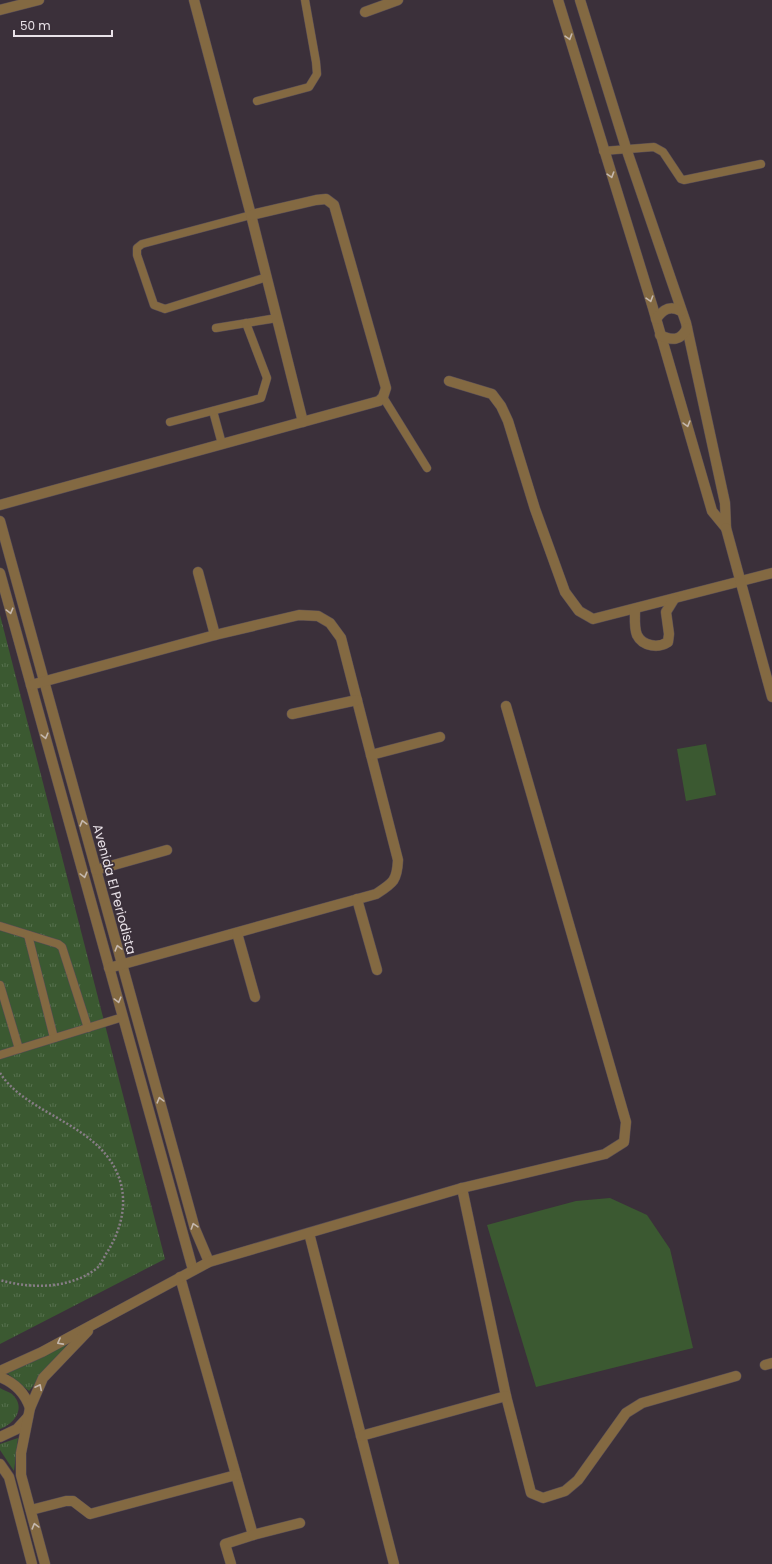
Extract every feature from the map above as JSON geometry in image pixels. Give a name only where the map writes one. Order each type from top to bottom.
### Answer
[{"type":"street","points":[[0,10],[39,0]]},
{"type":"street","points":[[194,0],[267,276],[303,422]]},
{"type":"street","points":[[365,12],[398,0]]},
{"type":"street","points":[[558,0],[603,151],[656,318],[712,511],[726,528]]},
{"type":"street","points":[[580,0],[626,148],[687,328],[725,503],[726,528],[772,697]]},
{"type":"street","points":[[0,505],[379,401],[383,397],[386,388],[334,205],[326,199],[316,200],[251,215]]},
{"type":"street","points":[[656,318],[667,308],[671,307],[681,311]]},
{"type":"street","points":[[660,335],[667,338],[677,339],[684,334],[687,328]]},
{"type":"street","points":[[449,381],[492,394],[501,406],[508,421],[535,509],[565,592],[579,611],[593,620],[772,573]]},
{"type":"street","name":"Avenida El Periodista","points":[[0,521],[195,1229],[209,1262]]},
{"type":"street","points":[[198,572],[215,635]]},
{"type":"street","points":[[0,574],[193,1270]]},
{"type":"street","points":[[635,610],[635,628],[638,637],[646,644],[654,646],[664,645],[668,642],[669,634],[666,612],[674,599]]},
{"type":"street","points":[[31,686],[215,635],[299,615],[318,616],[330,623],[341,638],[398,860],[394,882],[376,894],[109,968]]},
{"type":"street","points":[[292,714],[357,700]]},
{"type":"street","points":[[0,1371],[42,1352],[209,1262],[462,1188],[605,1154],[624,1142],[626,1122],[506,706]]},
{"type":"street","points":[[371,755],[440,737]]},
{"type":"street","points":[[96,870],[167,850]]},
{"type":"street","points":[[357,899],[377,970]]},
{"type":"street","points":[[237,933],[255,997]]},
{"type":"street","points":[[462,1188],[506,1396],[531,1493],[543,1498],[565,1491],[578,1480],[626,1413],[642,1403],[736,1376]]},
{"type":"street","points":[[309,1233],[394,1564]]},
{"type":"street","points":[[180,1277],[253,1536]]},
{"type":"street","points":[[46,1564],[21,1475],[21,1453],[29,1413],[44,1378],[95,1323]]},
{"type":"street","points":[[0,1377],[10,1381],[25,1396],[29,1413]]},
{"type":"street","points":[[361,1436],[506,1396]]},
{"type":"street","points":[[0,1437],[17,1429],[29,1413]]},
{"type":"street","points":[[0,1464],[9,1477],[32,1564]]},
{"type":"street","points":[[31,1510],[66,1501],[73,1501],[90,1514],[236,1475]]},
{"type":"street","points":[[231,1564],[225,1544],[300,1523]]},
{"type":"lane","points":[[257,101],[309,87],[317,74],[305,0]]},
{"type":"lane","points":[[603,151],[654,147],[663,152],[681,179],[684,180],[761,164]]},
{"type":"lane","points":[[251,215],[142,244],[137,248],[137,255],[154,305],[165,309],[267,276]]},
{"type":"lane","points":[[216,328],[277,318]]},
{"type":"lane","points":[[170,422],[261,398],[264,395],[267,378],[246,323]]},
{"type":"lane","points":[[383,397],[427,468]]},
{"type":"lane","points":[[213,411],[222,444]]},
{"type":"lane","points":[[0,926],[58,944],[62,947],[88,1028]]},
{"type":"lane","points":[[28,935],[54,1038]]},
{"type":"lane","points":[[0,985],[19,1049]]},
{"type":"lane","points":[[0,1055],[123,1017]]},
{"type":"path","points":[[0,1073],[28,1101],[90,1139],[107,1156],[123,1187],[123,1215],[112,1244],[97,1268],[76,1280],[55,1286],[11,1283],[0,1280]]},
{"type":"green space","points":[[0,615],[165,1259],[0,1344]]},
{"type":"green space","points":[[706,744],[716,795],[686,801],[677,749]]},
{"type":"green space","points":[[610,1198],[647,1215],[670,1249],[693,1348],[536,1387],[487,1225],[576,1201]]},
{"type":"green space","points":[[71,1340],[29,1391],[7,1373]]},
{"type":"green space","points":[[0,1388],[12,1394],[16,1399],[18,1410],[14,1419],[5,1427],[0,1429]]},
{"type":"green space","points":[[18,1438],[14,1471],[0,1450],[0,1444]]}]
